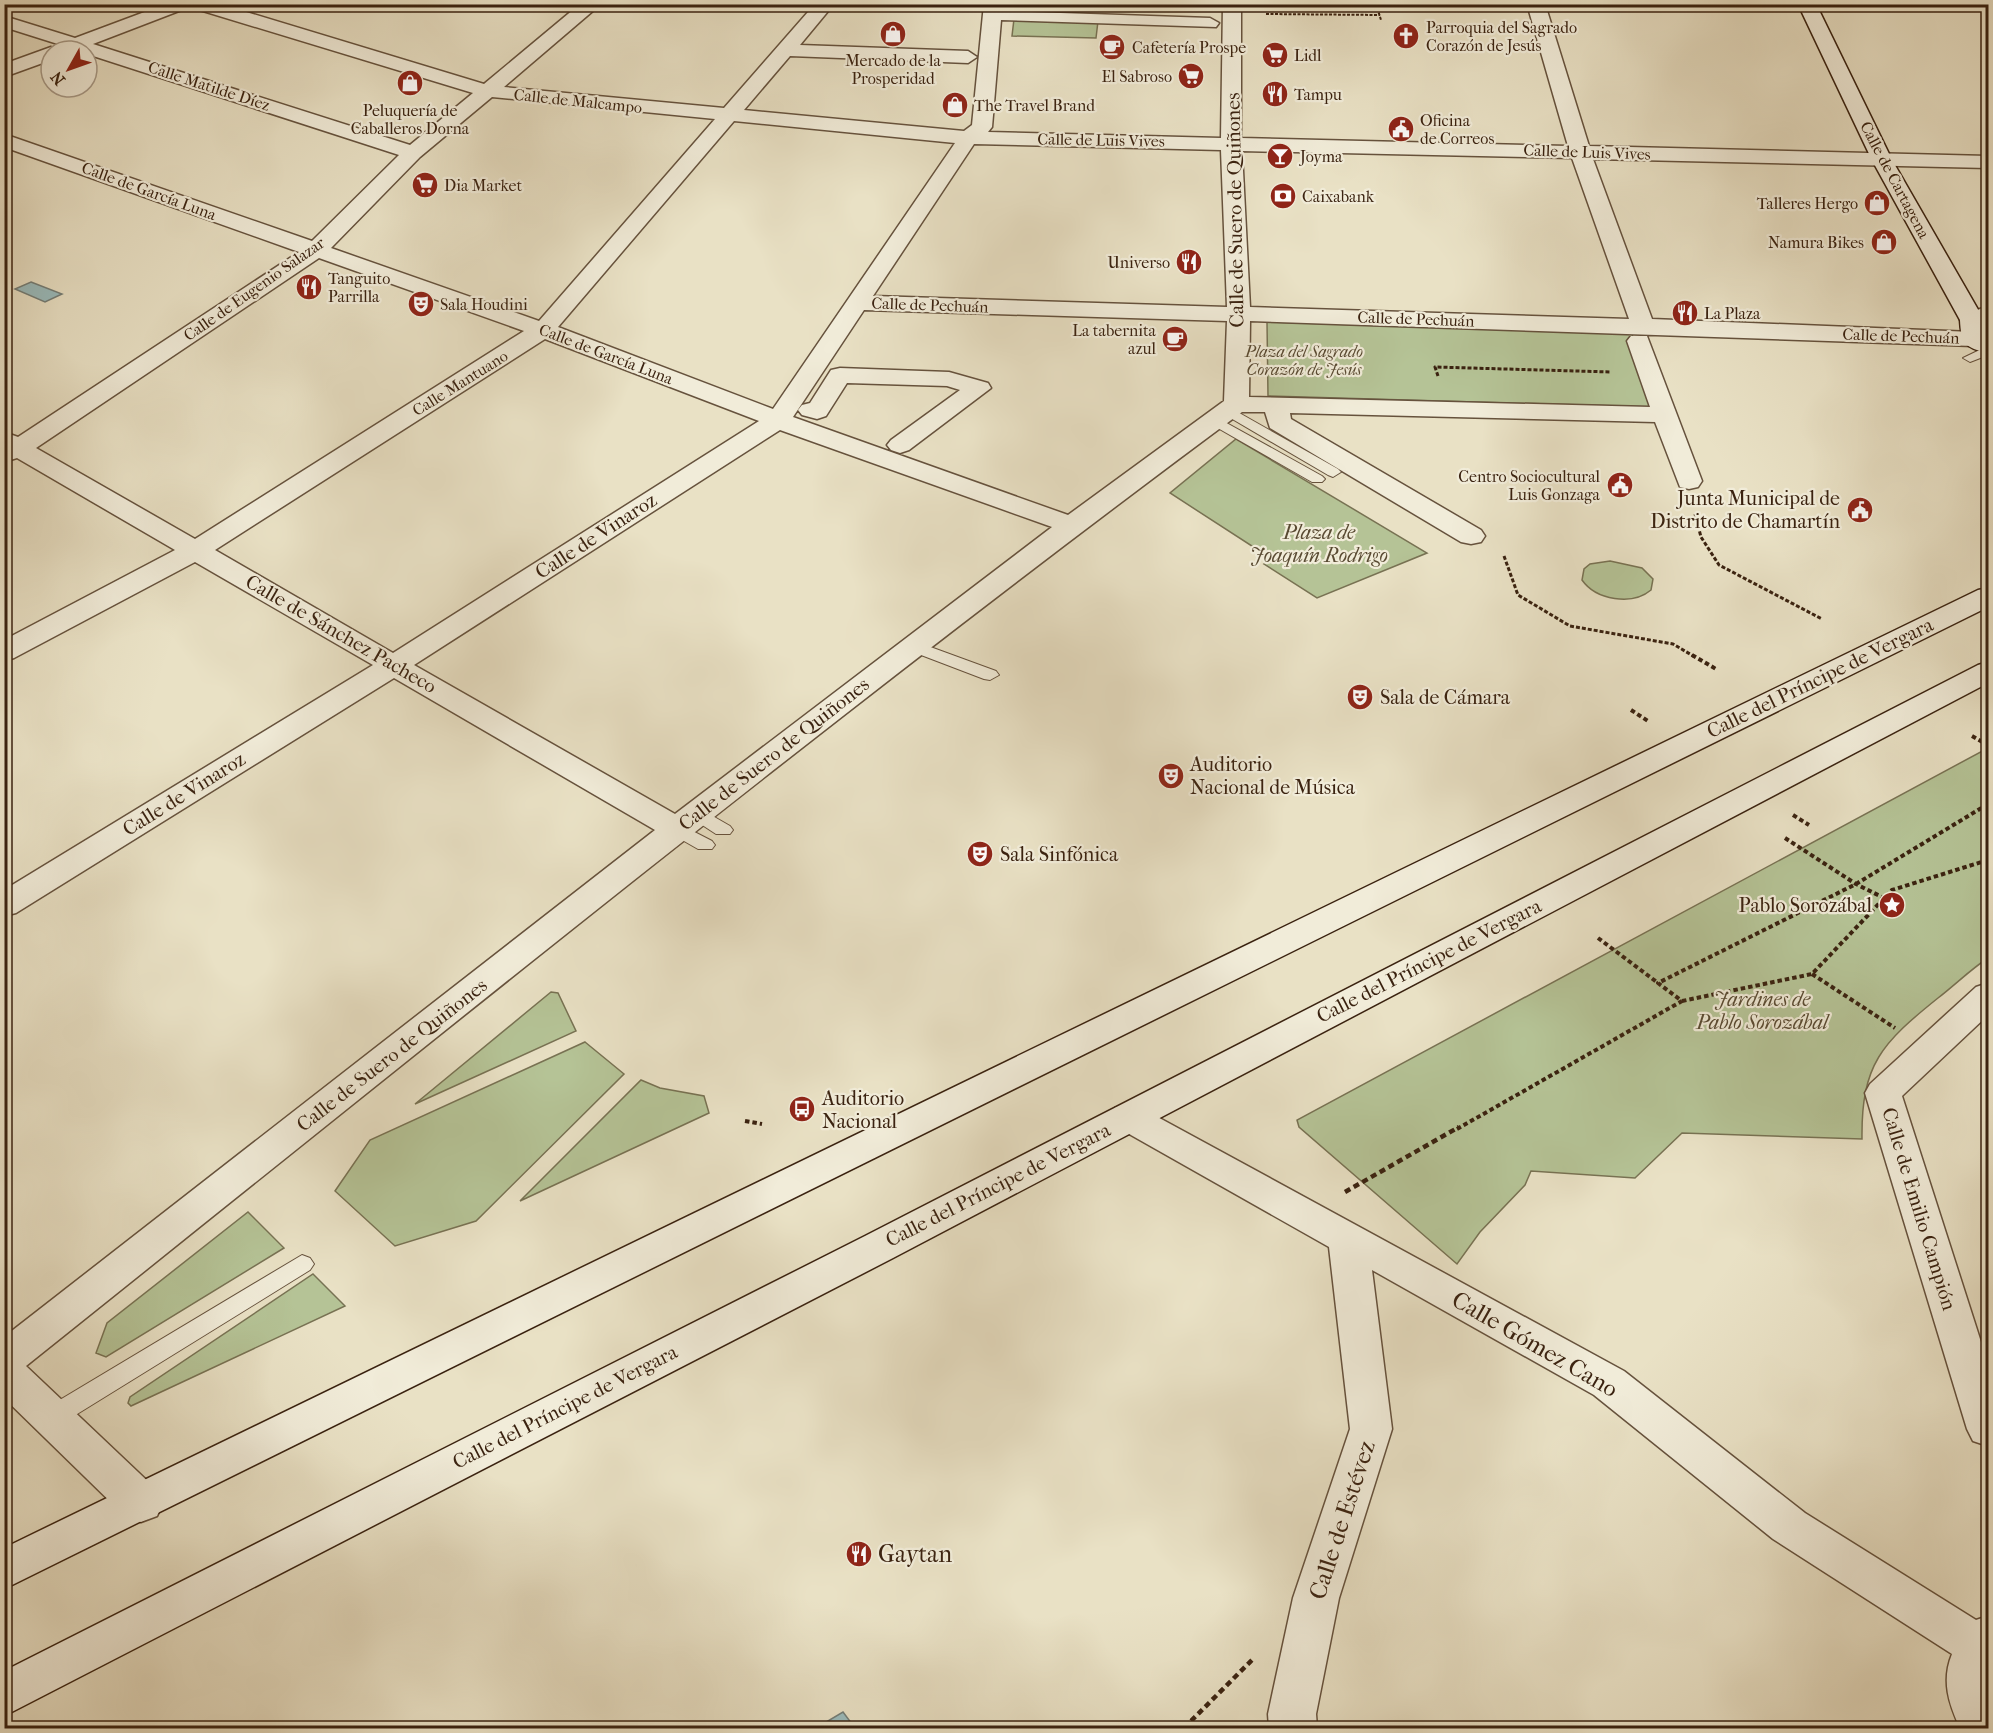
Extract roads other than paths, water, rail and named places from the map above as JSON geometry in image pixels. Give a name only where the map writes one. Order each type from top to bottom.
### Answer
[{"type":"street","points":[[88,39],[184,4]]},
{"type":"street","name":"Calle de Malcampo","points":[[199,4],[487,91],[968,138]]},
{"type":"street","name":"Calle de Eugenio Salazar","points":[[10,447],[315,251],[413,153],[592,4]]},
{"type":"street","name":"Calle Mantuano","points":[[4,652],[197,550],[543,330],[825,4]]},
{"type":"street","points":[[1041,18],[1060,4]]},
{"type":"street","name":"Calle de Suero de Quiñones","points":[[4,1361],[699,824],[914,646],[1071,525],[1226,411],[1239,314],[1231,142],[1232,4]]},
{"type":"street","points":[[1536,4],[1580,152],[1641,334],[1650,373],[1689,481]]},
{"type":"street","name":"Calle de Cartagena","points":[[1807,4],[1882,160],[1980,338]]},
{"type":"street","points":[[999,10],[1041,18],[1210,23]]},
{"type":"street","name":"Calle de Vinaroz","points":[[4,905],[394,665],[778,420],[788,401],[859,303],[968,138],[982,127],[999,10]]},
{"type":"street","points":[[1118,40],[1121,20]]},
{"type":"street","name":"Calle Matilde Díez","points":[[4,21],[64,39]]},
{"type":"street","name":"Calle Matilde Díez","points":[[99,50],[413,153]]},
{"type":"street","points":[[786,50],[968,57]]},
{"type":"street","points":[[4,71],[39,58]]},
{"type":"street","name":"Calle de Luis Vives","points":[[968,138],[1231,142],[1989,162]]},
{"type":"street","name":"Calle de García Luna","points":[[4,140],[543,330],[778,420],[1071,525]]},
{"type":"street","name":"Calle de Pechuán","points":[[859,303],[1239,314],[1641,334],[1980,338]]},
{"type":"street","points":[[811,410],[818,411],[840,375],[949,379],[979,388],[900,445]]},
{"type":"street","points":[[1226,411],[1276,405],[1664,415]]},
{"type":"street","points":[[1276,405],[1279,423],[1471,536]]},
{"type":"street","name":"Calle de Sánchez Pacheco","points":[[10,447],[197,550],[394,665],[699,824]]},
{"type":"street","name":"Calle del Príncipe de Vergara","points":[[4,1570],[1989,596]]},
{"type":"street","name":"Calle del Príncipe de Vergara","points":[[4,1695],[1128,1118],[1989,671]]},
{"type":"street","name":"Calle de Emilio Campión","points":[[1989,995],[1883,1093],[1989,1429]]},
{"type":"street","name":"Calle Gómez Cano","points":[[1128,1118],[1609,1383],[1788,1526],[1983,1641]]},
{"type":"street","name":"Calle de Estévez","points":[[1293,1728],[1292,1714],[1316,1598],[1371,1429],[1348,1238]]},
{"type":"street","points":[[4,1371],[141,1503]]},
{"type":"street","points":[[1983,1641],[1970,1667],[1970,1690],[1977,1716],[1985,1728]]},
{"type":"lane","points":[[1226,411],[1333,472]]},
{"type":"lane","points":[[1226,411],[1317,479]]},
{"type":"lane","points":[[914,646],[990,675]]},
{"type":"lane","points":[[699,824],[705,845]]},
{"type":"lane","points":[[52,1417],[303,1264]]},
{"type":"water","points":[[31,282],[62,294],[45,302],[15,289]]},
{"type":"water","points":[[843,1712],[855,1728],[816,1728]]},
{"type":"place","name":"Mercado de la Prosperidad","points":[[893,34]]},
{"type":"place","name":"Parroquia del Sagrado Corazón de Jesús","points":[[1406,36]]},
{"type":"place","name":"Cafetería Prospe","points":[[1112,47]]},
{"type":"place","name":"Lidl","points":[[1275,55]]},
{"type":"place","name":"El Sabroso","points":[[1191,76]]},
{"type":"place","name":"Peluquería de Caballeros Dorna","points":[[410,83]]},
{"type":"place","name":"Tampu","points":[[1275,94]]},
{"type":"place","name":"The Travel Brand","points":[[955,105]]},
{"type":"place","name":"Oficina de Correos","points":[[1401,129]]},
{"type":"place","name":"Joyma","points":[[1280,156]]},
{"type":"place","name":"Dia Market","points":[[425,185]]},
{"type":"place","name":"Caixabank","points":[[1283,196]]},
{"type":"place","name":"Talleres Hergo","points":[[1877,203]]},
{"type":"place","name":"Namura Bikes","points":[[1884,242]]},
{"type":"place","name":"Universo","points":[[1189,262]]},
{"type":"place","name":"Tanguito Parrilla","points":[[309,287]]},
{"type":"place","name":"Sala Houdini","points":[[421,304]]},
{"type":"place","name":"La Plaza","points":[[1685,313]]},
{"type":"place","name":"La tabernita azul","points":[[1175,339]]},
{"type":"place","name":"Centro Sociocultural Luis Gonzaga","points":[[1620,485]]},
{"type":"place","name":"Junta Municipal de Distrito de Chamartín","points":[[1860,510]]},
{"type":"place","name":"Sala de Cámara","points":[[1360,697]]},
{"type":"place","name":"Auditorio Nacional de Música","points":[[1171,776]]},
{"type":"place","name":"Sala Sinfónica","points":[[980,854]]},
{"type":"place","name":"Pablo Sorozábal","points":[[1892,905]]},
{"type":"place","name":"Auditorio Nacional","points":[[802,1109]]},
{"type":"place","name":"Gaytan","points":[[859,1554]]},
{"type":"park label","name":"Plaza del Sagrado Corazón de Jesús","points":[[1304,360]]},
{"type":"park label","name":"Plaza de Joaquín Rodrigo","points":[[1319,544]]},
{"type":"park label","name":"Jardines de Pablo Sorozábal","points":[[1762,1010]]}]
